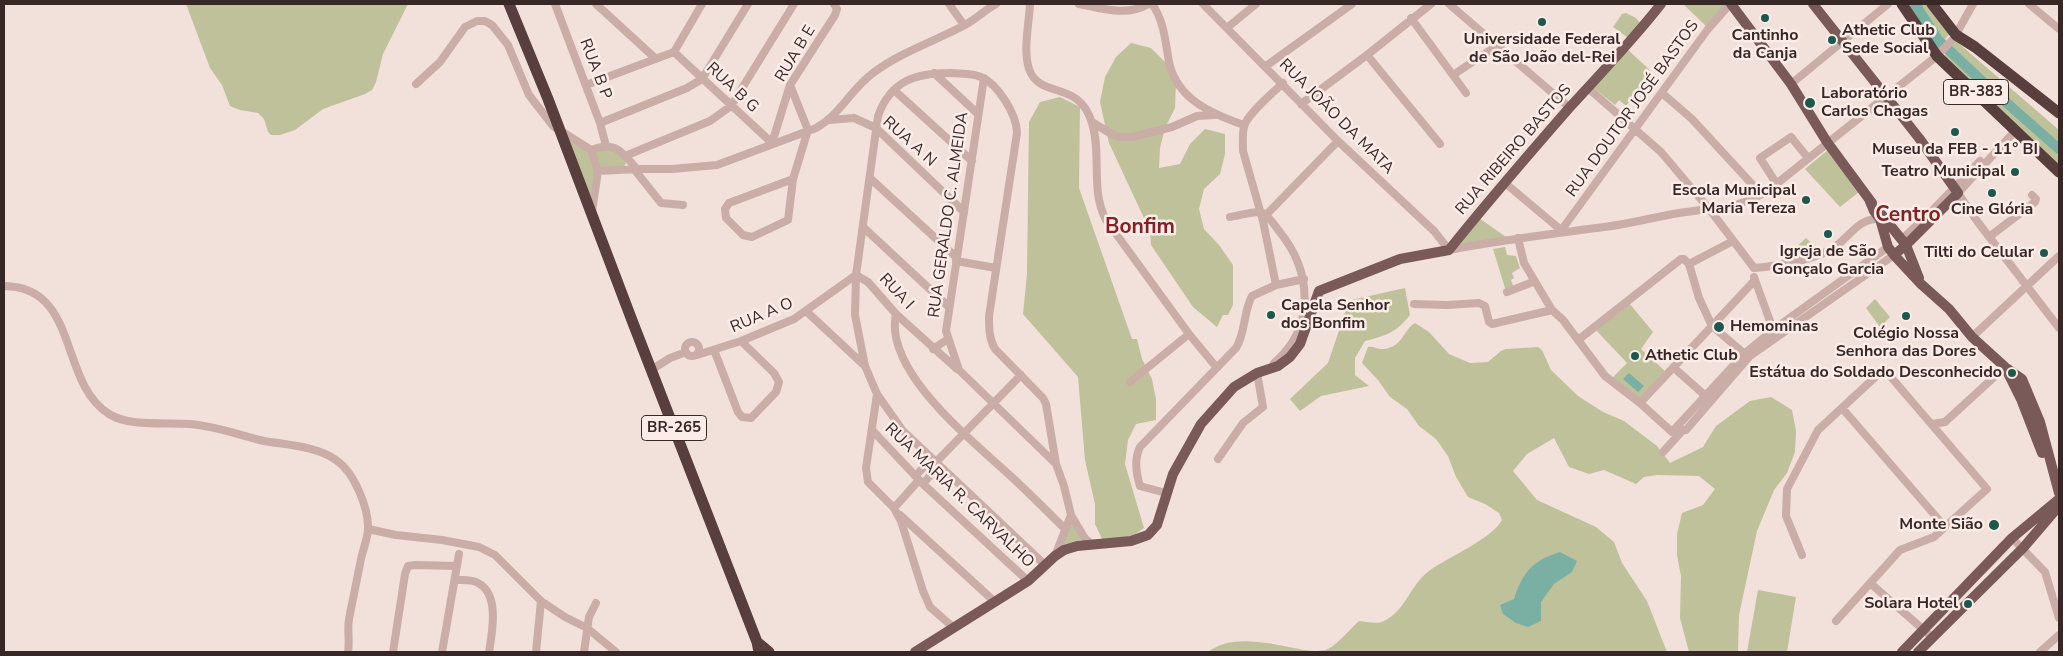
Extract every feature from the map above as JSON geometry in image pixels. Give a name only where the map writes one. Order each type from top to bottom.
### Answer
[{"type":"highway","name":"BR-265","points":[[509,4],[561,132],[757,649]]},
{"type":"highway","name":"BR-383","points":[[1902,4],[1939,54],[2059,172]]},
{"type":"highway","name":"BR-383","points":[[1932,4],[1955,36],[1975,47],[2045,104],[2059,113]]},
{"type":"highway","points":[[757,649],[768,652]]},
{"type":"main road","name":"RUA RIBEIRO BASTOS","points":[[1449,250],[1570,108],[1632,40],[1661,4]]},
{"type":"main road","points":[[1730,4],[1791,84],[1827,142],[1904,242],[1921,284]]},
{"type":"main road","points":[[1813,4],[1888,97],[1956,190],[1904,242],[1891,251]]},
{"type":"main road","points":[[1869,199],[1880,220],[1891,251],[1921,284],[1949,309],[1972,337],[2005,367],[2022,379],[2040,422],[2059,493]]},
{"type":"main road","points":[[1880,220],[1890,226]]},
{"type":"main road","points":[[915,652],[1028,581],[1055,556],[1078,546],[1137,540],[1148,535],[1157,525],[1173,474],[1208,415],[1234,387],[1257,373],[1278,366],[1296,350],[1319,291],[1400,260],[1449,250]]},
{"type":"main road","points":[[1902,652],[2012,538],[2059,499]]},
{"type":"main road","points":[[1918,652],[2023,548],[2059,506]]},
{"type":"street","name":"RUA B P","points":[[555,4],[600,123],[606,146]]},
{"type":"street","points":[[596,4],[655,58]]},
{"type":"street","points":[[586,85],[674,52],[702,4]]},
{"type":"street","points":[[600,123],[687,88],[702,79],[748,4]]},
{"type":"street","points":[[625,156],[710,122],[731,106],[794,4]]},
{"type":"street","points":[[949,4],[964,25]]},
{"type":"street","points":[[1030,4],[1027,57],[1034,79],[1042,86],[1072,96],[1086,109],[1092,122],[1095,135],[1100,209],[1189,334],[1217,368]]},
{"type":"street","points":[[1079,4],[1112,11],[1134,9],[1148,4]]},
{"type":"street","points":[[1152,4],[1159,15],[1164,32],[1169,66],[1173,76],[1190,99],[1215,115],[1244,125]]},
{"type":"street","name":"RUA JOÃO DA MATA","points":[[1203,4],[1228,27],[1338,141],[1434,231],[1449,250]]},
{"type":"street","points":[[1228,27],[1256,4]]},
{"type":"street","points":[[1266,66],[1352,4]]},
{"type":"street","points":[[1301,104],[1431,4]]},
{"type":"street","points":[[1449,4],[1570,108]]},
{"type":"street","name":"RUA DOUTOR JOSÉ BASTOS","points":[[1560,231],[1708,29],[1730,4]]},
{"type":"street","points":[[1791,84],[1888,4]]},
{"type":"street","points":[[1449,250],[1560,231],[1605,227],[1747,202],[1776,184],[1827,142],[1888,97],[1939,54],[1955,36],[1973,4]]},
{"type":"street","points":[[2029,4],[2059,29]]},
{"type":"street","points":[[829,120],[864,81],[877,70],[964,25],[991,5]]},
{"type":"street","name":"RUA B E","points":[[772,143],[790,85],[835,15],[835,6]]},
{"type":"street","points":[[1411,18],[1466,93]]},
{"type":"street","points":[[416,84],[440,62],[465,27],[477,21],[485,21],[492,25],[508,45],[529,95],[553,126],[591,150],[598,172],[592,213]]},
{"type":"street","points":[[1453,75],[1498,45]]},
{"type":"street","name":"RUA B G","points":[[674,52],[772,143]]},
{"type":"street","points":[[1367,55],[1440,144]]},
{"type":"street","points":[[934,73],[978,114]]},
{"type":"street","points":[[1046,565],[903,431],[877,394],[865,366],[855,315],[856,275],[871,179],[876,128],[882,104],[894,90],[917,76],[934,73],[969,74],[984,78],[1009,107],[1017,125],[989,316],[991,342],[995,349],[1043,398],[1046,404],[1056,464],[1071,515],[1084,537],[1091,544]]},
{"type":"street","name":"RUA GERALDO C. ALMEIDA","points":[[984,78],[946,331],[959,370],[1056,464]]},
{"type":"street","points":[[1276,286],[1263,214],[1243,151],[1244,125],[1283,83]]},
{"type":"street","points":[[790,85],[808,130],[793,180],[788,220],[756,236],[748,237],[743,235],[726,218],[725,209],[732,202],[793,180]]},
{"type":"street","points":[[1588,88],[1636,128],[1661,152],[1710,210],[1754,268],[1755,280],[1775,333]]},
{"type":"street","points":[[894,90],[972,161]]},
{"type":"street","points":[[1662,93],[1692,119],[1761,194]]},
{"type":"street","points":[[598,172],[672,169],[727,163],[829,120],[854,118],[847,101]]},
{"type":"street","points":[[2045,104],[2059,120]]},
{"type":"street","points":[[1198,116],[1199,106]]},
{"type":"street","points":[[1092,122],[1113,135],[1132,137],[1172,127],[1198,116],[1215,115]]},
{"type":"street","name":"RUA A N","points":[[854,118],[876,128],[964,212]]},
{"type":"street","points":[[2015,128],[1956,190],[1989,237],[2059,328]]},
{"type":"street","points":[[1776,184],[1760,160],[1762,157],[1791,137],[1808,158]]},
{"type":"street","points":[[1230,217],[1263,214],[1338,141]]},
{"type":"street","points":[[591,150],[613,146],[625,156],[661,203],[683,205]]},
{"type":"street","points":[[871,179],[956,259],[996,268]]},
{"type":"street","points":[[1505,183],[1560,231]]},
{"type":"street","points":[[1989,237],[2035,202],[2036,199],[2032,195]]},
{"type":"street","points":[[1263,214],[1282,234],[1296,258],[1304,279],[1305,306],[1296,335],[1284,355],[1268,369]]},
{"type":"street","points":[[1754,268],[1798,262],[1826,252],[1836,246],[1862,222],[1871,218],[1880,220]]},
{"type":"street","points":[[864,226],[949,307]]},
{"type":"street","points":[[1518,238],[1524,263],[1533,282],[1552,310],[1606,376],[1672,432]]},
{"type":"street","points":[[1689,264],[1733,241]]},
{"type":"street","points":[[1672,432],[1747,355],[1891,251]]},
{"type":"street","points":[[1972,337],[2059,256]]},
{"type":"street","points":[[1578,340],[1681,259],[1686,259],[1699,298],[1712,326],[1747,355]]},
{"type":"street","name":"RUA A O","points":[[698,351],[711,351],[741,341],[794,319],[856,275]]},
{"type":"street","name":"RUA I","points":[[856,275],[868,282],[896,314],[933,349],[959,370]]},
{"type":"street","points":[[1166,493],[1140,486],[1136,471],[1136,454],[1239,343],[1252,296],[1276,286],[1304,279]]},
{"type":"street","points":[[1304,279],[1319,291]]},
{"type":"street","points":[[1640,403],[1755,280]]},
{"type":"street","points":[[1507,292],[1533,282]]},
{"type":"street","points":[[4,286],[27,289],[44,299],[56,317],[87,390],[98,406],[109,415],[124,421],[214,427],[261,440],[326,454],[337,460],[348,470],[357,484],[368,529],[348,626],[350,644],[348,652]]},
{"type":"street","points":[[1414,304],[1447,305],[1479,303],[1484,306],[1489,322],[1492,324],[1552,310]]},
{"type":"street","points":[[806,311],[865,366]]},
{"type":"street","points":[[896,314],[894,320],[897,337],[904,358],[927,395],[964,434],[1065,529]]},
{"type":"street","points":[[1130,382],[1189,334]]},
{"type":"street","points":[[933,349],[948,339]]},
{"type":"street","points":[[711,351],[738,412],[745,418],[753,416],[776,392],[779,380],[741,341]]},
{"type":"street","points":[[690,343],[695,343],[698,351],[691,356],[686,352],[686,347],[690,343]]},
{"type":"street","points":[[851,354],[860,347]]},
{"type":"street","points":[[651,370],[670,358],[686,352]]},
{"type":"street","points":[[1663,452],[1713,401],[1747,355]]},
{"type":"street","points":[[1940,434],[1946,422],[2005,367]]},
{"type":"street","points":[[1674,368],[1713,401]]},
{"type":"street","points":[[1802,555],[1786,516],[1788,489],[1818,430],[1884,369],[1987,489],[1934,537],[1900,550],[1836,621]]},
{"type":"street","points":[[1218,459],[1243,423],[1263,406],[1257,373]]},
{"type":"street","points":[[895,510],[919,480],[1021,375]]},
{"type":"street","points":[[877,394],[866,475],[872,486],[895,510],[995,602]]},
{"type":"street","points":[[1842,408],[1945,527]]},
{"type":"street","points":[[1932,424],[1946,422]]},
{"type":"street","name":"RUA MARIA R. CARVALHO","points":[[872,430],[919,480],[1028,581]]},
{"type":"street","points":[[1672,432],[1685,430]]},
{"type":"street","points":[[895,510],[901,521],[930,607],[954,628]]},
{"type":"street","points":[[1055,556],[1071,515]]},
{"type":"street","points":[[368,529],[396,535],[479,546],[495,555],[541,602],[587,628],[616,652]]},
{"type":"street","points":[[2012,538],[2045,572],[2059,618]]},
{"type":"street","points":[[442,652],[459,554]]},
{"type":"street","points":[[393,652],[405,574],[408,566],[414,564],[457,566]]},
{"type":"street","points":[[455,580],[473,581],[480,584],[490,598],[493,626],[489,652]]},
{"type":"street","points":[[1870,583],[1933,638]]},
{"type":"street","points":[[536,652],[541,602]]},
{"type":"street","points":[[584,652],[588,617],[596,603]]},
{"type":"street","points":[[2040,652],[2059,635]]},
{"type":"green space","points":[[186,4],[408,4],[383,54],[372,90],[323,109],[295,130],[280,135],[271,135],[268,132],[264,119],[258,113],[230,106],[222,85],[210,68]]},
{"type":"green space","points":[[1683,4],[1727,4],[1707,27]]},
{"type":"green space","points":[[1902,4],[1929,4],[1949,34],[1937,51]]},
{"type":"green space","points":[[1626,13],[1636,18],[1642,26],[1631,40],[1613,27],[1622,14]]},
{"type":"green space","points":[[1956,41],[2059,130],[2059,165],[1942,58]]},
{"type":"green space","points":[[1131,43],[1151,48],[1166,63],[1176,83],[1175,108],[1165,128],[1160,148],[1159,168],[1180,164],[1190,144],[1205,129],[1225,134],[1225,154],[1220,174],[1204,189],[1199,209],[1204,229],[1219,245],[1233,265],[1233,305],[1228,315],[1223,315],[1217,327],[1193,307],[1151,245],[1150,231],[1109,143],[1100,102],[1105,77],[1116,57]]},
{"type":"green space","points":[[1627,49],[1653,73],[1626,106],[1619,100],[1615,105],[1594,88]]},
{"type":"green space","points":[[1060,97],[1080,107],[1079,188],[1132,339],[1137,339],[1142,359],[1152,379],[1156,399],[1156,420],[1136,424],[1128,440],[1125,464],[1144,528],[1133,536],[1105,545],[1095,524],[1095,504],[1085,460],[1078,377],[1023,314],[1027,274],[1029,122],[1040,102]]},
{"type":"green space","points":[[569,141],[589,152],[596,172],[591,201]]},
{"type":"green space","points":[[604,149],[618,153],[623,157],[626,164],[623,167],[600,168],[595,152]]},
{"type":"green space","points":[[1828,150],[1859,192],[1840,207],[1805,169]]},
{"type":"green space","points":[[1479,218],[1506,237],[1463,245],[1460,243]]},
{"type":"green space","points":[[1806,238],[1820,251],[1784,262],[1781,261]]},
{"type":"green space","points":[[1505,247],[1507,255],[1516,256],[1520,268],[1512,273],[1514,278],[1511,280],[1514,288],[1505,288],[1493,249]]},
{"type":"green space","points":[[1405,288],[1410,315],[1400,326],[1390,332],[1365,341],[1355,358],[1355,375],[1369,386],[1321,396],[1300,411],[1290,399],[1328,363],[1346,310],[1347,301]]},
{"type":"green space","points":[[1875,299],[1890,317],[1880,327],[1866,308]]},
{"type":"green space","name":"Athetic Club","points":[[1629,303],[1653,332],[1641,349],[1665,371],[1640,398],[1612,378],[1627,363],[1595,329]]},
{"type":"green space","points":[[1415,323],[1429,332],[1449,354],[1470,363],[1488,362],[1506,349],[1538,347],[1542,350],[1551,370],[1578,396],[1603,412],[1624,421],[1657,446],[1670,463],[1703,447],[1716,426],[1750,401],[1771,397],[1792,410],[1796,431],[1795,452],[1787,473],[1774,490],[1757,531],[1739,615],[1738,652],[1689,652],[1680,618],[1681,576],[1677,555],[1677,534],[1682,513],[1703,505],[1715,489],[1699,476],[1657,475],[1644,477],[1636,484],[1604,470],[1589,474],[1569,467],[1554,438],[1527,454],[1513,471],[1537,500],[1596,527],[1614,542],[1622,563],[1647,601],[1667,652],[1208,652],[1217,646],[1227,643],[1250,641],[1311,651],[1328,649],[1359,621],[1380,622],[1393,615],[1399,610],[1423,576],[1480,541],[1497,527],[1502,520],[1499,513],[1485,504],[1468,497],[1456,477],[1448,456],[1436,439],[1419,426],[1407,409],[1390,397],[1378,380],[1362,363],[1368,347],[1390,348],[1399,342]]},
{"type":"green space","points":[[1070,520],[1083,540],[1062,546]]},
{"type":"green space","points":[[1758,590],[1796,597],[1787,652],[1747,652]]},
{"type":"water","points":[[1629,373],[1644,386],[1638,392],[1623,379]]},
{"type":"water","points":[[1560,552],[1577,561],[1572,572],[1554,584],[1541,602],[1541,621],[1528,627],[1516,623],[1503,614],[1500,605],[1514,599],[1521,582],[1530,569],[1542,559]]},
{"type":"waterway","points":[[1915,4],[1938,40],[2059,149]]},
{"type":"place","name":"Cantinho da Canja","points":[[1765,18]]},
{"type":"place","name":"Universidade Federal de São João del-Rei","points":[[1542,22]]},
{"type":"place","name":"Athetic Club Sede Social","points":[[1832,40]]},
{"type":"place","name":"Laboratório Carlos Chagas","points":[[1810,103]]},
{"type":"place","name":"Museu da FEB - 11° BI","points":[[1955,132]]},
{"type":"place","name":"Teatro Municipal","points":[[2015,172]]},
{"type":"place","name":"Cine Glória","points":[[1992,193]]},
{"type":"place","name":"Escola Municipal Maria Tereza","points":[[1806,200]]},
{"type":"place","name":"Igreja de São Gonçalo Garcia","points":[[1828,234]]},
{"type":"place","name":"Tilti do Celular","points":[[2044,253]]},
{"type":"place","name":"Capela Senhor dos Bonfim","points":[[1271,315]]},
{"type":"place","name":"Colégio Nossa Senhora das Dores","points":[[1906,316]]},
{"type":"place","name":"Hemominas","points":[[1719,327]]},
{"type":"place","name":"Athetic Club","points":[[1635,356]]},
{"type":"place","name":"Estátua do Soldado Desconhecido","points":[[2012,373]]},
{"type":"place","name":"Monte Sião","points":[[1994,525]]},
{"type":"place","name":"Solara Hotel","points":[[1968,604]]},
{"type":"district","name":"Centro","points":[[1908,216]]},
{"type":"district","name":"Bonfim","points":[[1140,228]]}]
